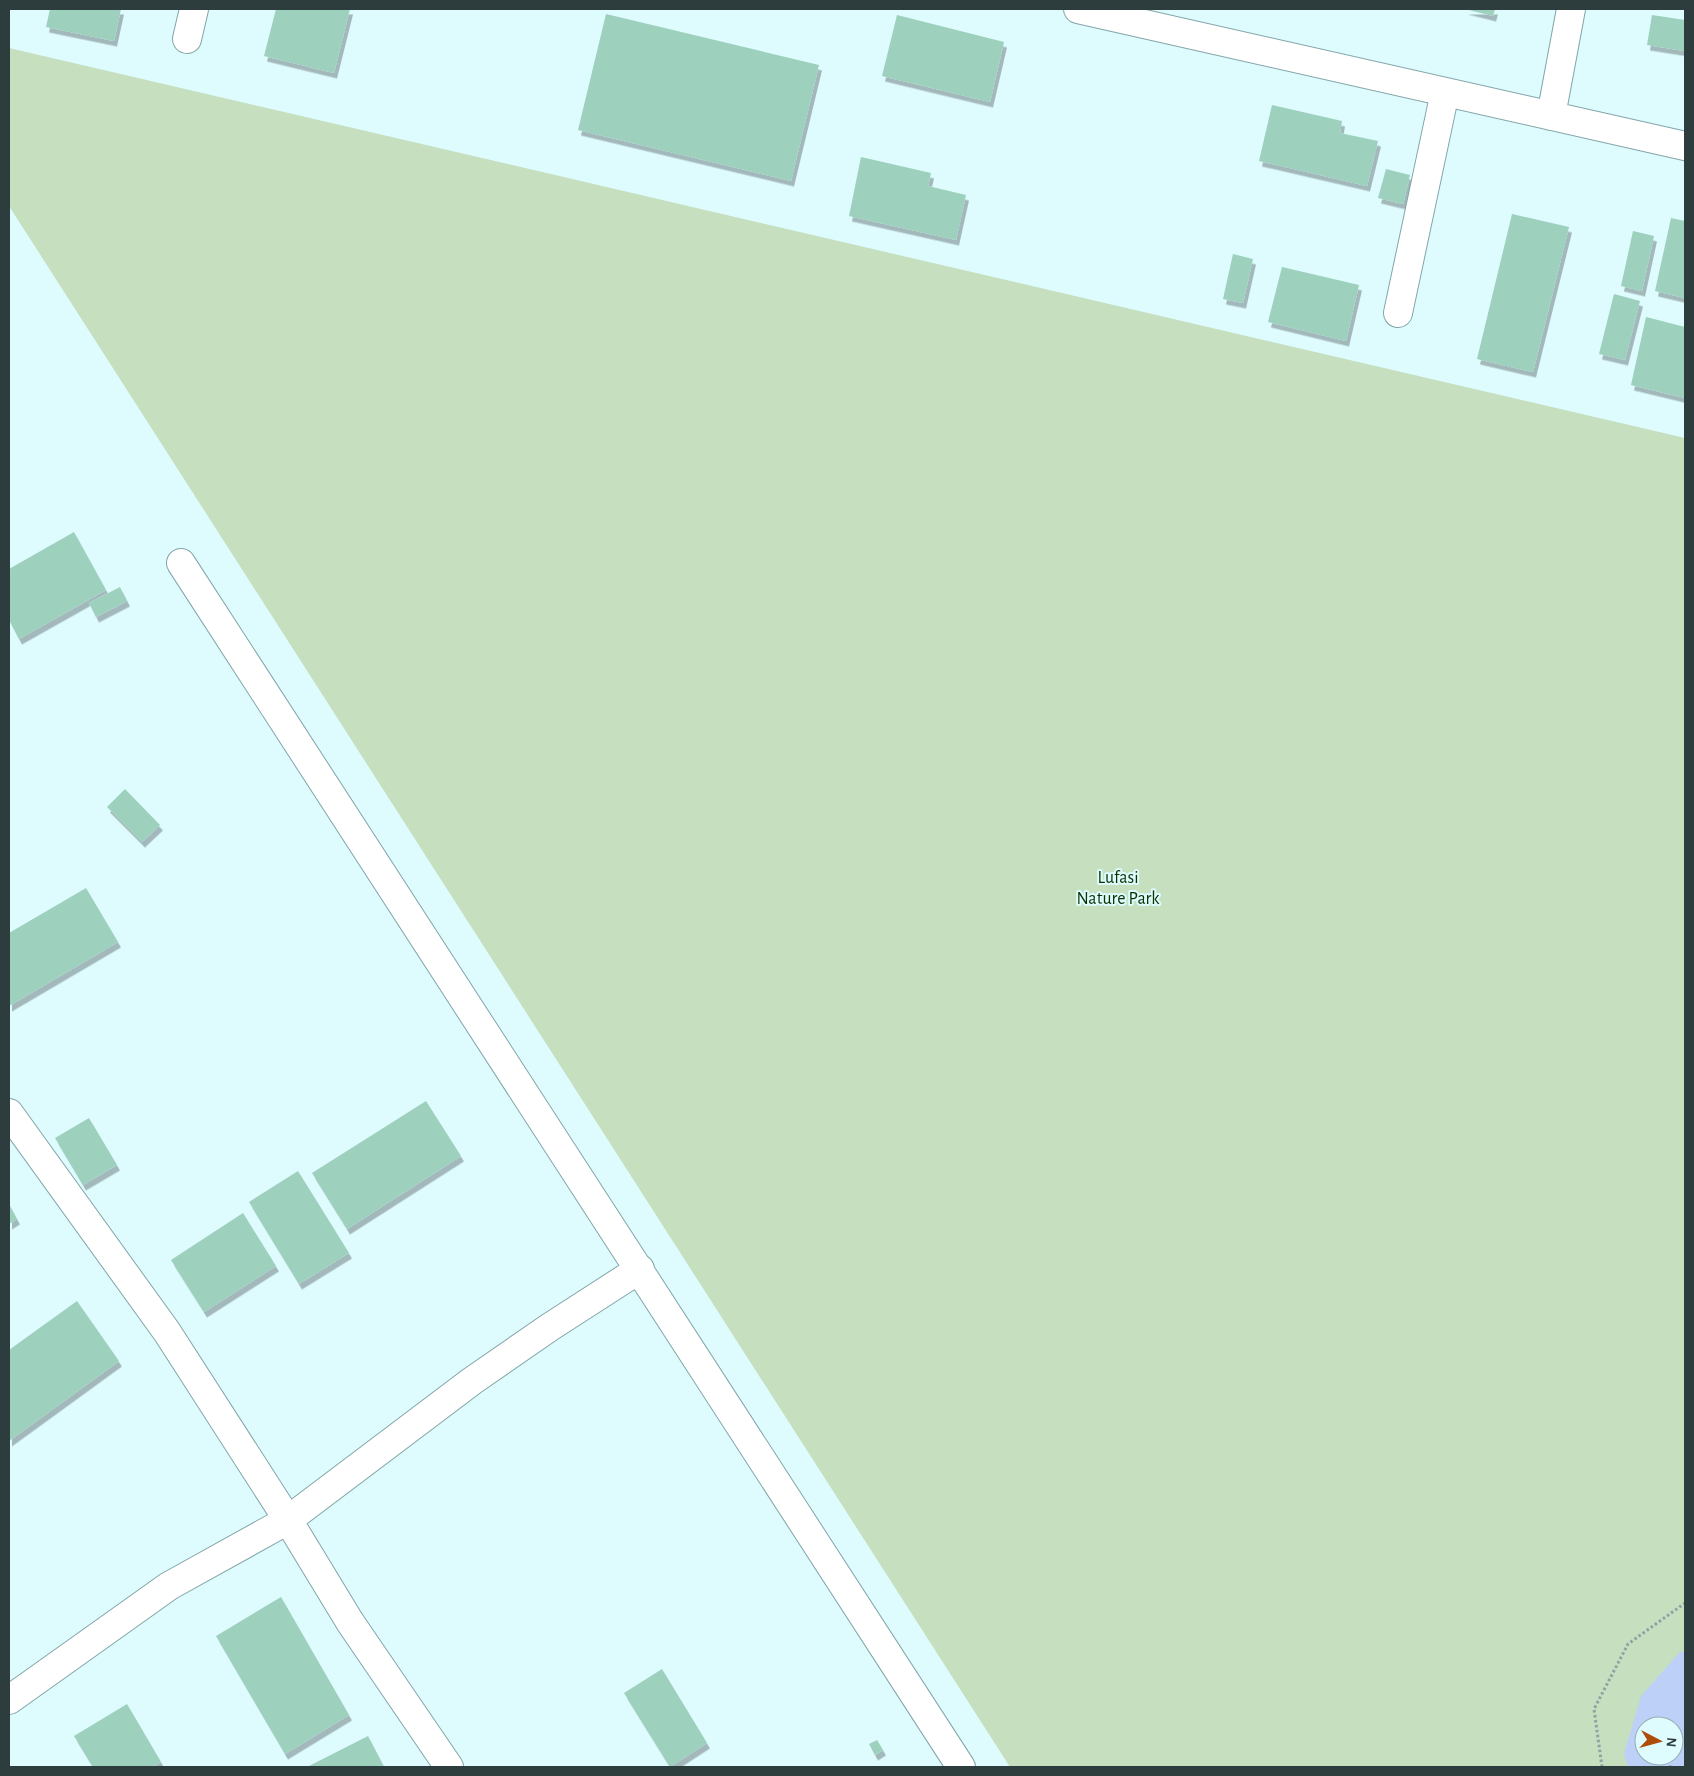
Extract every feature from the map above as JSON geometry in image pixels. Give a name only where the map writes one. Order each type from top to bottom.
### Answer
[{"type":"street","points":[[187,39],[194,9]]},
{"type":"street","points":[[1078,9],[1685,146]]},
{"type":"street","points":[[1551,116],[1570,9]]},
{"type":"street","points":[[1398,313],[1445,92]]},
{"type":"street","points":[[181,563],[961,1767]]},
{"type":"street","points":[[9,1113],[167,1332],[288,1520],[350,1622],[449,1767]]},
{"type":"street","points":[[9,1700],[169,1586],[288,1520],[472,1381],[550,1327],[640,1269]]},
{"type":"path","points":[[1602,1767],[1594,1709],[1628,1644],[1685,1603]]},
{"type":"path","points":[[1669,1767],[1674,1766]]},
{"type":"green space","name":"Lufasi Nature Park","points":[[9,48],[1685,438],[1685,1767],[1010,1767],[9,206]]},
{"type":"water","points":[[1680,1652],[1685,1652],[1685,1767],[1628,1767],[1624,1754],[1634,1720],[1634,1766],[1684,1766],[1684,1716],[1635,1716],[1641,1696]]},
{"type":"building","points":[[50,9],[121,9],[114,41],[46,27]]},
{"type":"building","points":[[276,9],[350,9],[334,73],[264,56]]},
{"type":"building","points":[[1465,9],[1495,9],[1493,16]]},
{"type":"building","points":[[606,14],[819,65],[791,181],[578,130]]},
{"type":"building","points":[[897,15],[1004,42],[990,102],[882,76]]},
{"type":"building","points":[[1652,15],[1685,20],[1685,51],[1647,45]]},
{"type":"building","points":[[1272,105],[1342,121],[1340,133],[1378,141],[1367,186],[1259,161]]},
{"type":"building","points":[[861,157],[931,173],[928,186],[966,195],[956,240],[849,216]]},
{"type":"building","points":[[1386,169],[1410,175],[1403,204],[1378,198]]},
{"type":"building","points":[[1512,214],[1569,227],[1533,372],[1477,359]]},
{"type":"building","points":[[1671,218],[1685,221],[1685,298],[1655,291]]},
{"type":"building","points":[[1633,231],[1654,236],[1642,291],[1621,286]]},
{"type":"building","points":[[1233,254],[1253,259],[1243,303],[1223,299]]},
{"type":"building","points":[[1282,267],[1359,285],[1346,341],[1268,322]]},
{"type":"building","points":[[1614,294],[1640,301],[1625,360],[1599,354]]},
{"type":"building","points":[[1646,317],[1685,327],[1685,398],[1631,385]]},
{"type":"building","points":[[74,532],[106,590],[19,639],[9,620],[9,569]]},
{"type":"building","points":[[120,587],[127,601],[96,617],[89,603]]},
{"type":"building","points":[[125,789],[160,825],[142,842],[107,807]]},
{"type":"building","points":[[86,888],[118,942],[9,1006],[9,933]]},
{"type":"building","points":[[426,1101],[461,1156],[347,1229],[312,1173]]},
{"type":"building","points":[[89,1118],[117,1165],[83,1185],[55,1138]]},
{"type":"building","points":[[298,1171],[349,1253],[299,1284],[249,1202]]},
{"type":"building","points":[[9,1204],[17,1219],[9,1224]]},
{"type":"building","points":[[243,1213],[276,1266],[204,1312],[171,1260]]},
{"type":"building","points":[[77,1301],[119,1361],[9,1441],[9,1350]]},
{"type":"building","points":[[281,1597],[349,1715],[285,1754],[216,1636]]},
{"type":"building","points":[[662,1669],[707,1743],[670,1767],[624,1693]]},
{"type":"building","points":[[127,1704],[161,1762],[152,1767],[93,1767],[74,1736]]},
{"type":"building","points":[[368,1736],[384,1767],[307,1767]]},
{"type":"building","points":[[877,1740],[883,1750],[875,1755],[869,1744]]}]
